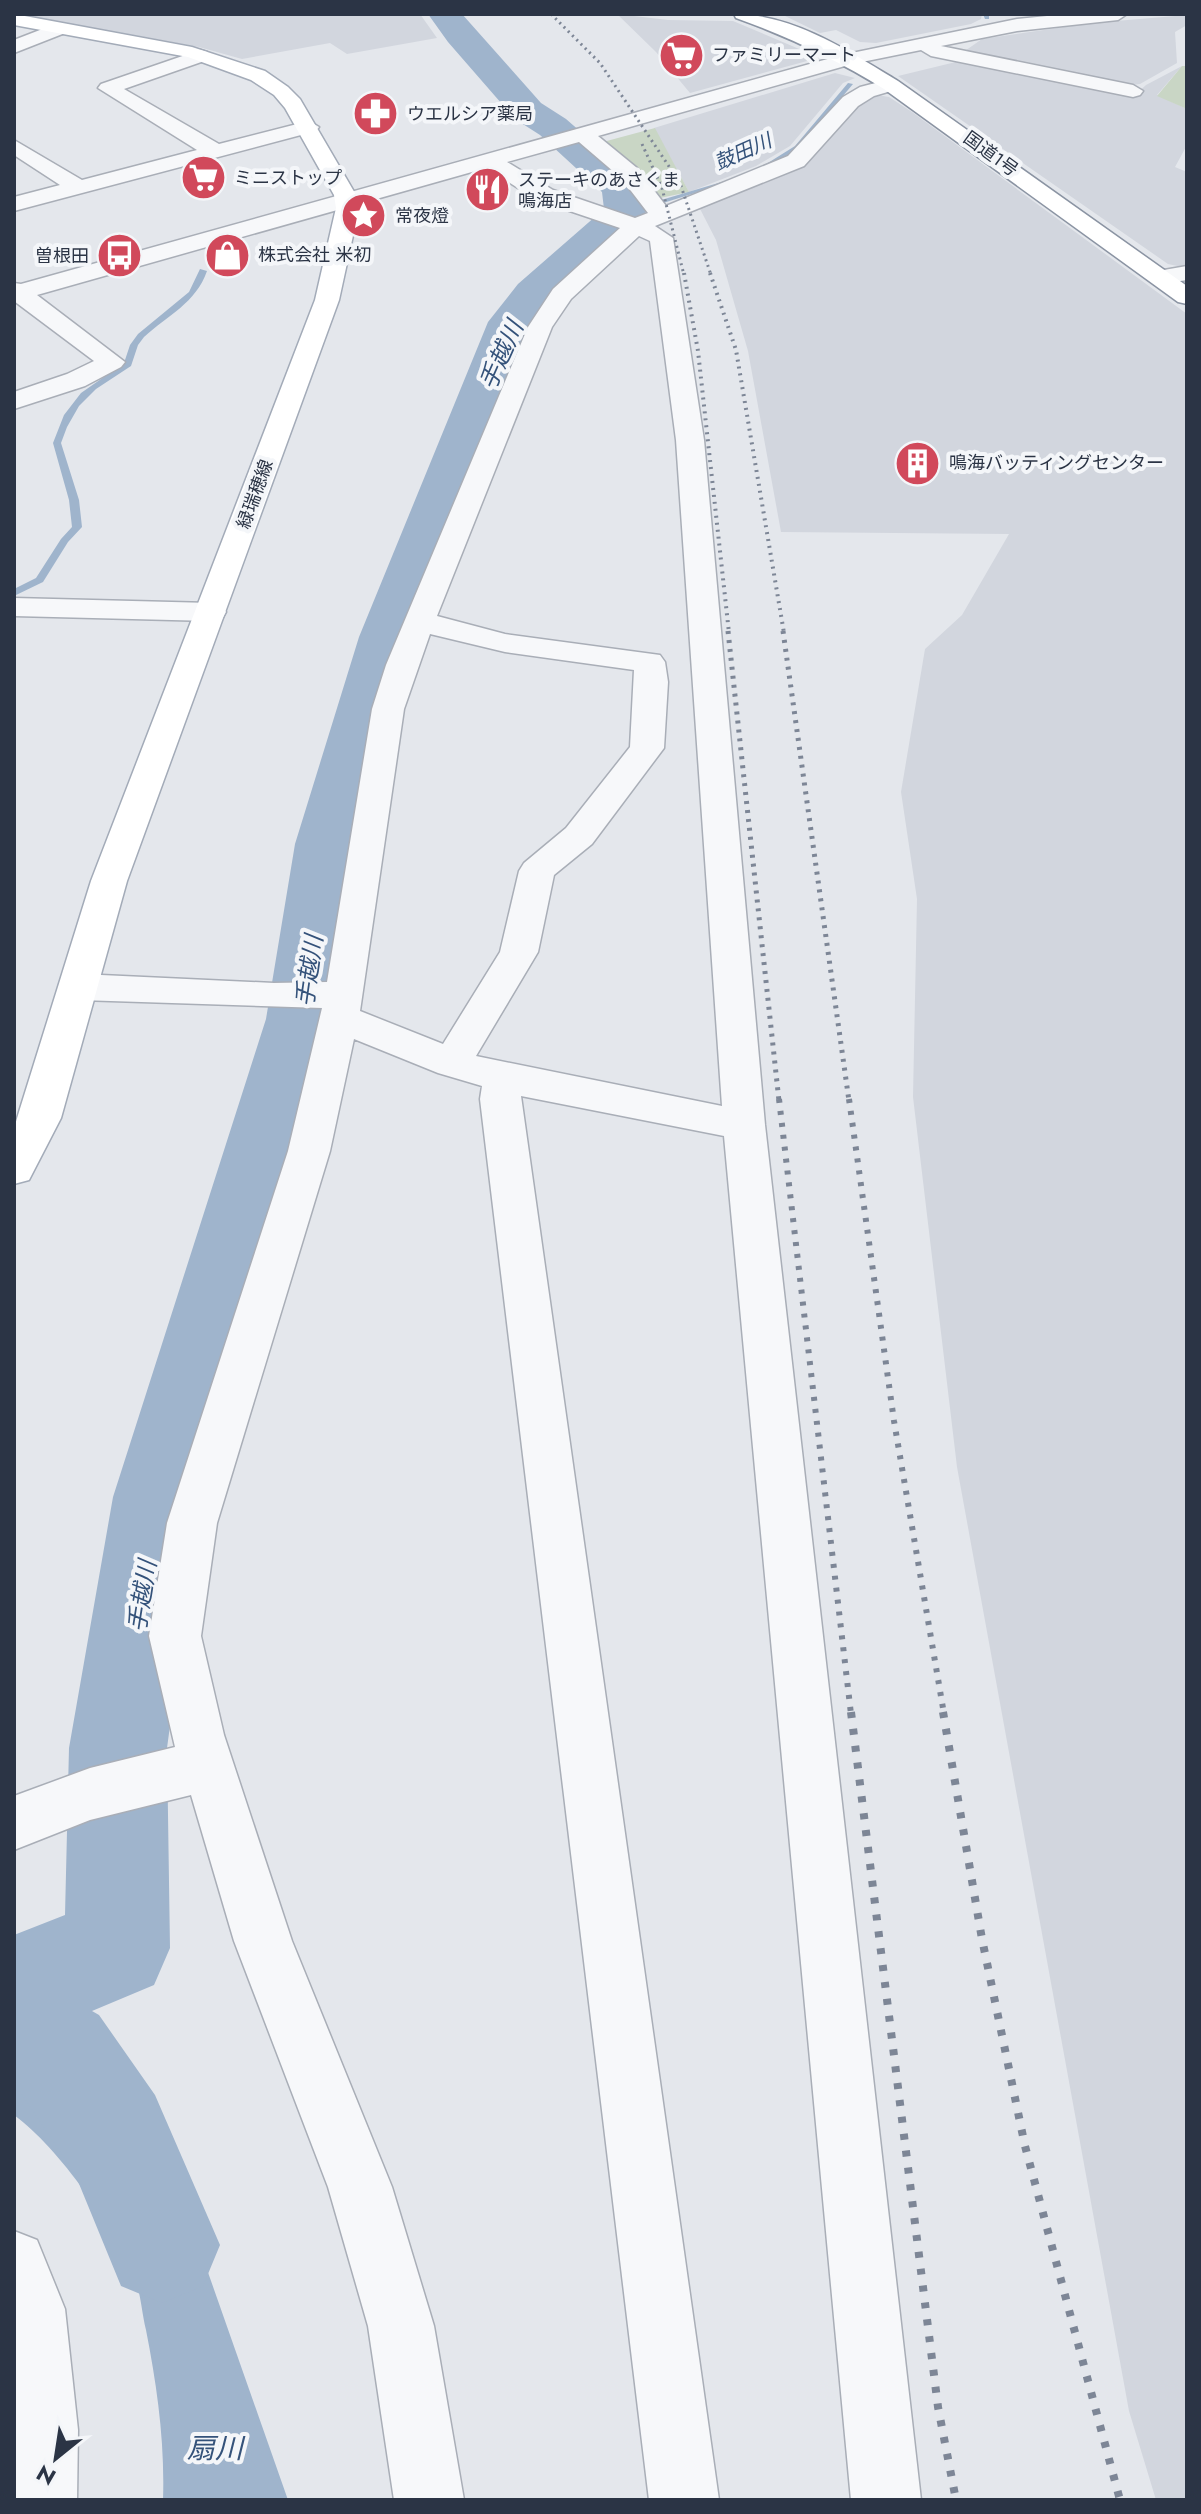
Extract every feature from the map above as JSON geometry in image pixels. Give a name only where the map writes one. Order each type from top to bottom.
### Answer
[{"type":"main road","name":"国道1号","points":[[743,14],[785,29],[849,59],[891,85],[1187,297]]},
{"type":"main road","name":"国道1号","points":[[760,14],[779,22],[785,29]]},
{"type":"main road","points":[[14,19],[200,56],[257,74],[283,93],[309,127],[315,145],[347,200]]},
{"type":"main road","name":"緑瑞穂線","points":[[14,1169],[27,1117],[80,987],[109,881],[327,300],[344,232],[347,200]]},
{"type":"street","points":[[15,292],[849,59],[915,46],[1011,19],[1118,14]]},
{"type":"street","points":[[14,47],[58,29]]},
{"type":"street","points":[[915,46],[1133,91]]},
{"type":"street","points":[[200,56],[108,88],[215,151]]},
{"type":"street","points":[[489,160],[545,195],[639,214],[761,178],[796,161],[807,153],[849,103],[865,92],[891,85]]},
{"type":"street","points":[[14,204],[309,127]]},
{"type":"street","points":[[581,135],[629,173],[639,214],[661,238],[690,440],[744,1125],[886,2500]]},
{"type":"street","points":[[14,146],[78,187]]},
{"type":"street","points":[[429,2500],[401,2326],[364,2201],[196,1768],[197,1735],[175,1636],[192,1523],[309,1151],[338,1003],[388,709],[420,621],[540,327],[562,294],[639,214]]},
{"type":"street","points":[[1160,277],[1187,273]]},
{"type":"street","points":[[14,401],[76,380],[112,362],[15,292]]},
{"type":"street","points":[[14,607],[211,612]]},
{"type":"street","points":[[420,621],[454,633],[536,649],[649,662],[652,682],[647,748],[579,836],[537,871],[519,952],[452,1063]]},
{"type":"street","points":[[80,987],[274,996],[338,1003],[452,1063],[504,1078],[744,1125]]},
{"type":"street","points":[[504,1078],[500,1099],[684,2500]]},
{"type":"street","points":[[14,1823],[90,1794],[196,1768]]},
{"type":"street","points":[[14,2263],[32,2309],[44,2430],[42,2500]]},
{"type":"shaded area","points":[[19,14],[420,14],[437,38],[347,54],[330,43],[242,59],[199,47]]},
{"type":"shaded area","points":[[617,14],[668,20],[733,21],[811,54],[807,61],[690,93],[656,52]]},
{"type":"shaded area","points":[[781,14],[982,14],[981,19],[971,24],[876,43],[860,42],[836,30],[820,33]]},
{"type":"shaded area","points":[[1187,15],[1187,25],[1175,32],[1177,63],[1140,84],[1123,86],[962,53],[982,39],[1092,23]]},
{"type":"shaded area","points":[[964,60],[1135,95],[1146,85],[1182,66],[1157,95],[1187,109],[1187,145],[1175,167],[1187,172],[1187,268],[1168,264],[898,76]]},
{"type":"shaded area","points":[[835,73],[855,78],[843,83],[790,146],[756,166],[689,192],[654,128]]},
{"type":"shaded area","points":[[871,94],[889,97],[912,112],[1187,314],[1187,2500],[1156,2500],[1129,2411],[957,1467],[913,1097],[917,899],[901,792],[925,649],[962,615],[1009,534],[781,532],[748,351],[716,240],[698,205],[767,179],[852,106]]},
{"type":"green space","points":[[1182,66],[1187,66],[1187,109],[1157,96]]},
{"type":"green space","points":[[655,128],[689,192],[655,199],[603,142]]},
{"type":"water","name":"扇川","points":[[14,1997],[204,2261],[288,2500],[163,2500],[159,2414],[138,2287],[115,2238],[84,2191],[49,2148],[14,2115]]},
{"type":"waterway","name":"手越川","points":[[14,1989],[117,1948],[118,1748],[157,1497],[302,1019],[327,844],[387,637],[511,322],[534,293],[625,212],[622,189],[553,127],[528,111],[445,14]]},
{"type":"waterway","name":"鼓田川","points":[[986,14],[987,18]]},
{"type":"waterway","name":"鼓田川","points":[[765,167],[797,147],[850,84]]},
{"type":"waterway","name":"鼓田川","points":[[625,212],[727,182]]},
{"type":"waterway","points":[[14,593],[40,580],[64,541],[77,527],[74,500],[57,443],[68,415],[93,387],[128,364],[134,345],[141,336],[192,294],[203,271]]},
{"type":"waterway","name":"扇川","points":[[14,2025],[60,2054],[115,2135],[162,2245]]},
{"type":"railway","points":[[551,14],[600,63],[680,183],[711,275]]},
{"type":"railway","points":[[642,144],[662,188],[684,275]]},
{"type":"railway","points":[[684,273],[698,351],[729,633]]},
{"type":"railway","points":[[710,273],[736,350],[784,633]]},
{"type":"railway","points":[[728,631],[779,1101]]},
{"type":"railway","points":[[783,631],[849,1101]]},
{"type":"railway","points":[[779,1099],[851,1714]]},
{"type":"railway","points":[[849,1099],[894,1421],[944,1714]]},
{"type":"railway","points":[[851,1712],[938,2407],[956,2500]]},
{"type":"railway","points":[[943,1712],[982,1939],[1025,2146],[1120,2500]]},
{"type":"place","name":"ファミリーマート","points":[[681,55]]},
{"type":"place","name":"ウエルシア薬局","points":[[376,114]]},
{"type":"place","name":"ミニストップ","points":[[203,178]]},
{"type":"place","name":"ステーキのあさくま 鳴海店","points":[[487,190]]},
{"type":"place","name":"常夜燈","points":[[364,216]]},
{"type":"place","name":"株式会社 米初","points":[[227,255]]},
{"type":"place","name":"曽根田","points":[[120,256]]},
{"type":"place","name":"鳴海バッティングセンター","points":[[918,463]]}]
